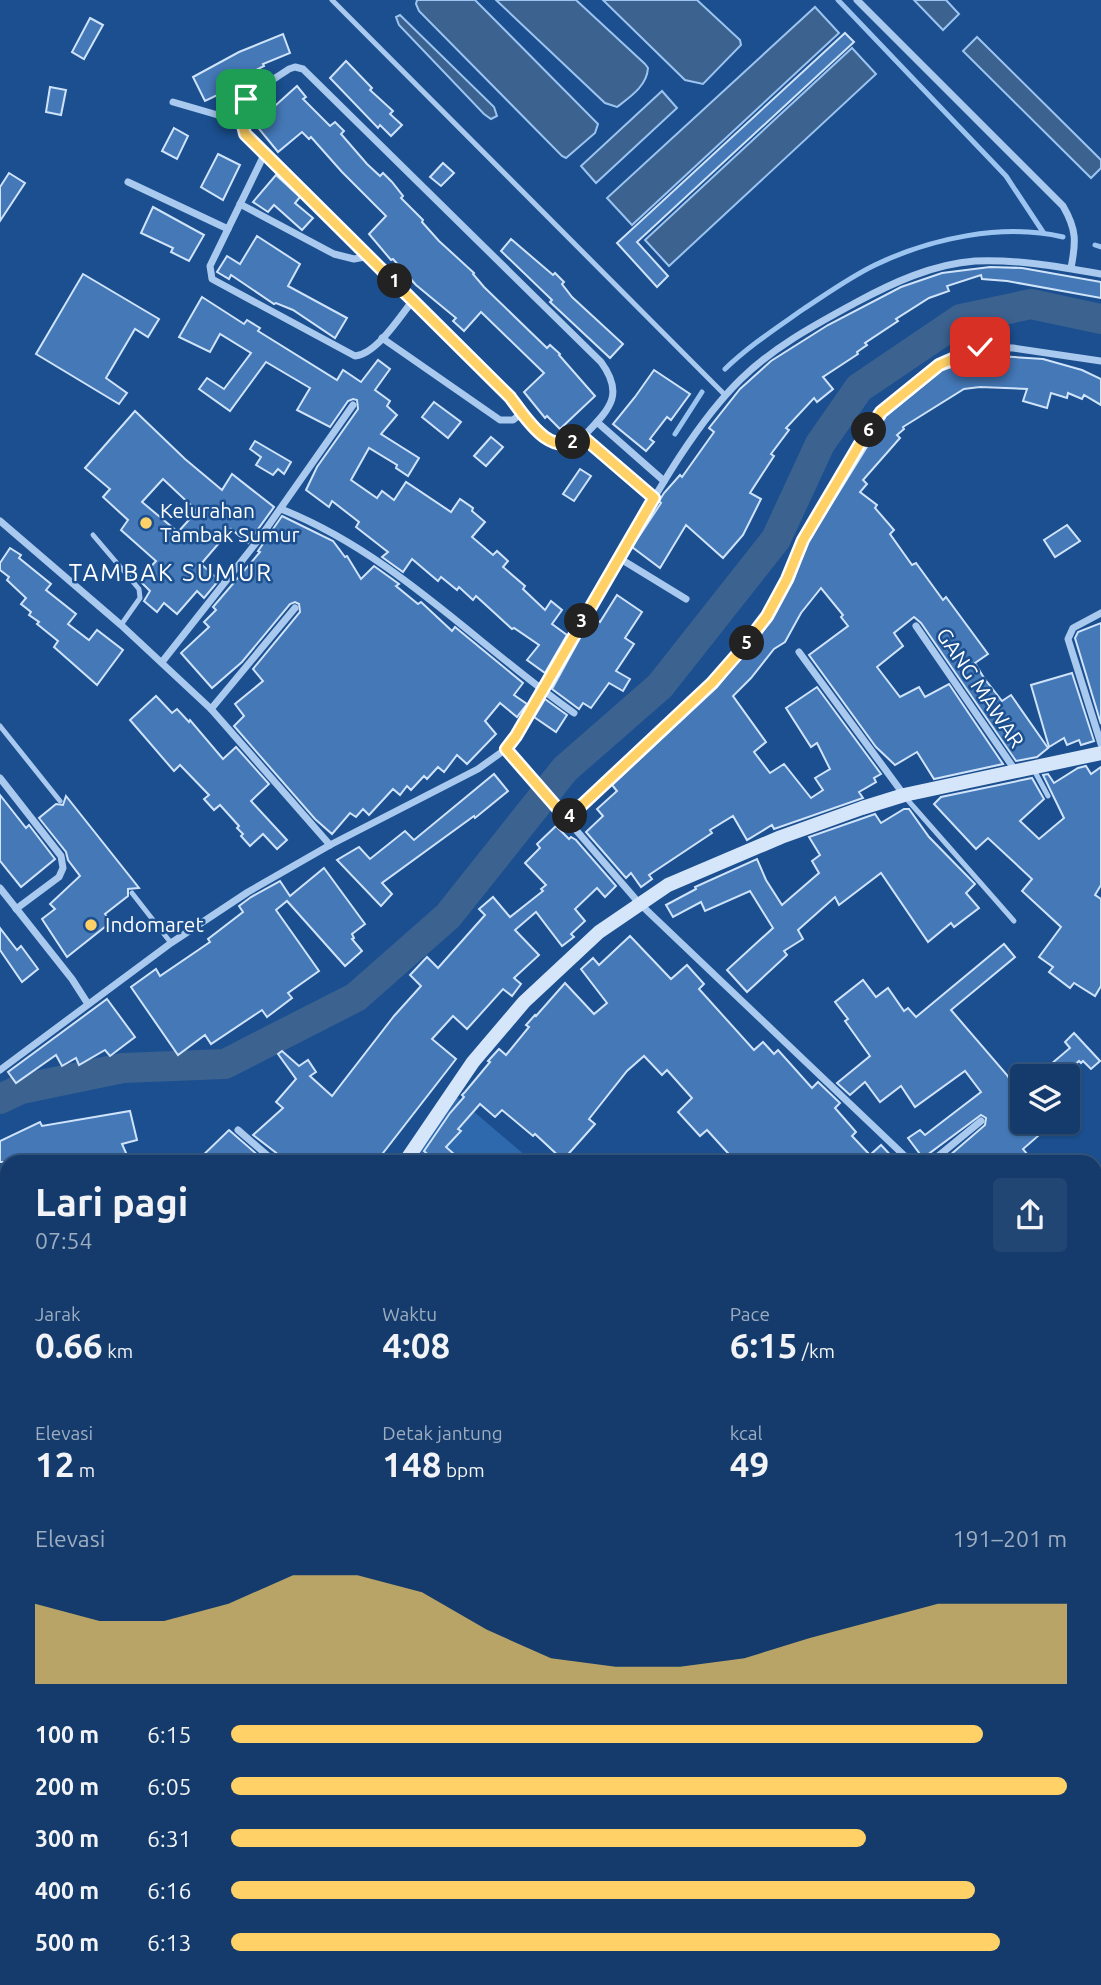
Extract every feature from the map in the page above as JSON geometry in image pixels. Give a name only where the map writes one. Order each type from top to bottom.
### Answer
[{"type":"street","points":[[856,0],[1063,206],[1075,234],[1071,268]]},
{"type":"street","points":[[292,67],[303,69],[601,362],[612,377],[615,390],[612,401],[597,422],[578,442],[549,440],[535,431],[510,397],[245,134],[242,122],[240,113],[246,99],[292,67]]},
{"type":"street","points":[[173,102],[242,122]]},
{"type":"street","points":[[265,153],[209,268],[210,276],[215,281],[355,356],[364,355],[382,338],[414,299]]},
{"type":"street","points":[[128,182],[228,229]]},
{"type":"street","points":[[240,204],[334,254],[354,259],[370,256]]},
{"type":"street","points":[[0,1070],[87,1001],[248,892],[330,845],[469,774],[506,749],[664,481],[725,395],[760,362],[799,332],[908,277],[943,267],[975,261],[1071,268],[1101,274]]},
{"type":"street","points":[[382,338],[500,419],[508,422],[522,413]]},
{"type":"street","points":[[567,819],[712,683],[741,650],[767,616],[787,579],[803,540],[861,442],[881,412],[890,404],[939,365],[980,347],[1013,348],[1101,361]]},
{"type":"street","points":[[162,662],[260,539],[352,405]]},
{"type":"street","points":[[597,422],[664,481]]},
{"type":"street","points":[[583,437],[654,498]]},
{"type":"street","points":[[281,509],[328,530],[393,571],[542,690],[575,713]]},
{"type":"street","points":[[0,522],[121,625],[211,709],[330,845]]},
{"type":"street","points":[[619,558],[686,600]]},
{"type":"street","points":[[211,709],[295,608]]},
{"type":"street","points":[[1101,612],[1073,628],[1068,639],[1101,744]]},
{"type":"street","name":"GANG MAWAR","points":[[916,626],[1015,770]]},
{"type":"street","points":[[799,652],[904,795]]},
{"type":"street","points":[[506,749],[639,903],[904,1155]]},
{"type":"street","points":[[415,1155],[473,1062],[524,1002],[599,932],[668,885],[781,837],[904,795],[1101,753]]},
{"type":"street","points":[[0,778],[61,856],[62,868],[59,877],[16,909]]},
{"type":"street","points":[[0,888],[87,1001]]},
{"type":"street","points":[[940,1155],[981,1121]]},
{"type":"street","points":[[238,1130],[267,1155]]},
{"type":"lane","points":[[332,0],[725,395]]},
{"type":"lane","points":[[93,535],[139,589],[140,598],[121,625]]},
{"type":"lane","points":[[0,726],[60,801]]},
{"type":"lane","points":[[1032,767],[1048,796]]},
{"type":"lane","points":[[904,795],[1014,921]]},
{"type":"lane","points":[[132,893],[171,943]]},
{"type":"shaded area","points":[[417,0],[475,0],[598,124],[595,133],[566,158],[562,156],[419,11]]},
{"type":"shaded area","points":[[496,0],[576,0],[645,64],[648,68],[645,80],[617,107],[605,103]]},
{"type":"shaded area","points":[[603,0],[697,0],[740,40],[741,45],[703,84],[685,80]]},
{"type":"shaded area","points":[[914,0],[946,0],[959,14],[943,30]]},
{"type":"shaded area","points":[[815,7],[839,33],[632,225],[607,198]]},
{"type":"shaded area","points":[[400,15],[494,107],[497,116],[491,119],[484,114],[399,25],[396,17]]},
{"type":"shaded area","points":[[977,37],[1101,160],[1101,168],[1091,178],[963,51]]},
{"type":"shaded area","points":[[852,48],[876,74],[669,266],[645,240]]},
{"type":"shaded area","points":[[662,91],[677,108],[596,183],[581,166]]},
{"type":"shaded area","points":[[452,1093],[525,1155],[410,1155]]},
{"type":"building","points":[[90,18],[103,25],[84,59],[72,52]]},
{"type":"building","points":[[845,33],[854,42],[637,242],[668,276],[657,287],[617,243]]},
{"type":"building","points":[[283,34],[290,53],[263,64],[264,66],[246,75],[249,80],[205,101],[193,77],[239,52]]},
{"type":"building","points":[[346,61],[372,88],[370,90],[393,111],[390,114],[402,125],[391,136],[380,125],[378,128],[330,78]]},
{"type":"building","points":[[297,86],[306,97],[303,99],[330,126],[335,122],[344,131],[341,134],[367,164],[380,176],[383,173],[392,182],[403,196],[401,198],[439,241],[547,348],[550,345],[560,354],[595,396],[560,429],[547,416],[545,418],[524,392],[544,373],[481,312],[464,331],[453,321],[456,318],[391,260],[369,234],[386,216],[311,137],[309,139],[302,132],[278,152],[255,124]]},
{"type":"building","points":[[50,87],[66,90],[61,115],[46,112]]},
{"type":"building","points":[[174,128],[188,136],[177,159],[162,151]]},
{"type":"building","points":[[218,154],[240,165],[223,200],[201,187]]},
{"type":"building","points":[[443,163],[454,173],[441,186],[430,177]]},
{"type":"building","points":[[9,173],[25,183],[0,221],[0,187]]},
{"type":"building","points":[[276,175],[300,197],[295,203],[313,218],[302,230],[274,205],[268,212],[253,202]]},
{"type":"building","points":[[153,207],[204,235],[189,261],[171,252],[173,248],[141,233]]},
{"type":"building","points":[[257,236],[300,264],[288,286],[347,318],[335,338],[293,310],[274,304],[231,275],[229,279],[217,272],[227,256],[240,264]]},
{"type":"building","points":[[511,239],[553,275],[555,273],[564,282],[562,284],[572,297],[623,344],[610,358],[501,251]]},
{"type":"building","points":[[990,267],[1022,268],[1101,282],[1101,298],[982,279],[981,275],[947,286],[949,291],[929,298],[896,319],[898,321],[865,343],[867,345],[857,352],[858,354],[823,377],[833,389],[817,402],[814,398],[786,428],[789,430],[771,454],[774,456],[750,493],[761,499],[743,535],[723,558],[686,525],[660,568],[632,547],[661,503],[659,501],[664,493],[680,475],[682,477],[714,432],[709,428],[740,389],[771,361],[828,325],[901,287],[942,273]]},
{"type":"building","points":[[83,274],[159,319],[148,337],[135,329],[106,378],[127,393],[119,404],[36,354]]},
{"type":"building","points":[[202,297],[244,324],[247,320],[260,328],[258,331],[337,380],[343,370],[361,382],[378,360],[390,369],[375,390],[390,401],[387,406],[397,415],[381,434],[419,458],[408,476],[396,468],[397,465],[369,448],[351,480],[377,498],[382,491],[394,500],[406,482],[451,512],[460,499],[473,508],[472,511],[485,522],[472,537],[493,555],[497,551],[508,561],[503,567],[525,586],[523,589],[545,610],[551,601],[562,610],[552,624],[567,635],[545,673],[527,660],[539,645],[512,629],[476,596],[473,600],[459,587],[457,590],[441,577],[438,581],[412,559],[403,572],[382,557],[388,552],[356,527],[359,522],[332,501],[329,507],[306,490],[317,467],[358,409],[357,400],[348,401],[330,427],[297,410],[310,388],[266,362],[230,411],[199,389],[207,378],[224,389],[251,353],[220,334],[210,352],[179,337]]},
{"type":"building","points":[[984,355],[1043,359],[1082,370],[1101,379],[1101,405],[1084,395],[1082,399],[1068,393],[1067,398],[1051,393],[1047,408],[1023,401],[1027,389],[964,389],[903,427],[897,435],[900,438],[863,480],[867,484],[860,492],[877,505],[875,508],[894,530],[890,534],[912,565],[916,563],[943,600],[946,597],[988,654],[975,663],[984,678],[1002,701],[1011,695],[1048,748],[1037,757],[1016,761],[921,623],[914,617],[894,633],[903,646],[877,667],[900,697],[919,687],[925,697],[949,684],[1003,764],[934,779],[917,752],[895,765],[876,747],[809,655],[848,626],[841,617],[843,615],[821,588],[801,613],[785,642],[774,649],[733,696],[766,742],[754,752],[770,773],[784,764],[811,798],[823,790],[815,778],[830,769],[817,743],[811,747],[786,708],[817,687],[881,774],[874,778],[876,782],[859,792],[863,798],[774,829],[772,825],[747,840],[733,816],[649,875],[652,879],[641,887],[631,873],[626,878],[586,832],[603,816],[597,809],[617,791],[612,785],[717,687],[772,620],[793,581],[808,542],[886,416],[942,370]]},
{"type":"building","points":[[654,370],[690,394],[671,420],[667,417],[650,439],[654,442],[646,451],[613,424]]},
{"type":"building","points":[[434,402],[461,422],[448,438],[422,417]]},
{"type":"building","points":[[135,411],[222,490],[232,474],[274,507],[248,543],[231,529],[201,564],[219,580],[204,598],[197,591],[177,614],[164,603],[157,612],[144,601],[150,591],[139,580],[156,561],[121,530],[128,520],[103,497],[110,489],[85,468]],"holes":[[[163,479],[197,511],[178,532],[142,502]]]},
{"type":"building","points":[[491,437],[503,447],[486,466],[474,456]]},
{"type":"building","points":[[255,441],[291,462],[284,474],[278,469],[273,475],[256,465],[261,457],[250,449]]},
{"type":"building","points":[[580,469],[591,476],[574,501],[563,494]]},
{"type":"building","points":[[282,516],[333,541],[345,557],[347,556],[361,579],[374,566],[399,584],[396,586],[418,604],[421,602],[452,631],[455,627],[523,683],[514,695],[527,704],[517,717],[500,703],[485,721],[496,734],[467,764],[457,755],[444,772],[438,767],[427,779],[424,776],[411,790],[407,786],[400,795],[393,789],[369,815],[363,809],[356,817],[350,813],[332,834],[315,819],[234,726],[244,716],[235,704],[263,681],[253,669],[300,612],[299,604],[290,604],[242,662],[212,688],[181,653],[209,627],[204,622],[216,610],[213,607],[260,552],[258,551]]},
{"type":"building","points":[[1067,525],[1080,541],[1055,557],[1044,540]]},
{"type":"building","points":[[10,548],[51,584],[46,590],[76,614],[68,624],[89,640],[97,630],[123,650],[97,685],[54,647],[58,641],[37,624],[39,622],[29,615],[31,612],[21,604],[26,598],[0,570],[0,563]]},
{"type":"building","points":[[617,595],[642,612],[625,638],[634,644],[616,671],[630,679],[623,691],[609,683],[591,708],[583,703],[579,709],[552,689],[592,616],[600,622]]},
{"type":"building","points":[[1101,623],[1101,724],[1075,638],[1078,632]]},
{"type":"building","points":[[1072,673],[1094,741],[1081,745],[1079,740],[1067,745],[1064,738],[1049,747],[1031,685]]},
{"type":"building","points":[[156,696],[172,713],[177,709],[189,722],[190,720],[223,759],[236,747],[269,784],[251,801],[287,840],[277,849],[263,834],[250,846],[241,836],[243,834],[237,828],[239,826],[220,805],[214,810],[204,799],[209,795],[180,765],[174,771],[130,720]]},
{"type":"building","points":[[545,699],[567,715],[556,732],[534,717]]},
{"type":"building","points":[[1086,766],[1091,774],[1101,767],[1101,885],[1095,895],[1101,899],[1101,986],[1095,996],[1074,983],[1070,988],[1049,972],[1053,967],[1039,957],[1061,927],[1022,891],[1032,879],[988,838],[976,849],[934,804],[941,797],[1032,778],[1044,799],[1020,821],[1039,839],[1064,818],[1043,775],[1048,774],[1054,783]]},
{"type":"building","points":[[494,774],[508,791],[475,818],[474,816],[382,883],[392,894],[381,906],[337,860],[359,847],[370,859],[405,831],[414,840]]},
{"type":"building","points":[[0,795],[26,828],[29,825],[55,859],[21,887],[0,861]]},
{"type":"building","points":[[66,796],[139,888],[128,889],[128,896],[105,914],[111,922],[67,957],[42,919],[55,909],[50,904],[80,876],[68,860],[66,852],[39,818],[56,804],[63,805]]},
{"type":"building","points":[[904,809],[909,809],[929,837],[975,884],[966,893],[979,908],[954,927],[951,923],[928,942],[881,873],[839,905],[835,897],[798,930],[803,939],[784,951],[787,955],[747,992],[727,970],[773,928],[750,891],[705,911],[701,902],[673,917],[666,905],[696,889],[695,887],[757,859],[766,880],[782,905],[819,873],[812,861],[820,855],[809,837],[875,814],[881,823]]},
{"type":"building","points":[[556,826],[569,839],[571,837],[576,840],[616,886],[605,897],[597,888],[575,909],[585,921],[571,934],[574,937],[562,946],[536,912],[515,930],[539,955],[514,978],[521,984],[512,996],[503,989],[467,1029],[453,1016],[432,1039],[456,1059],[381,1155],[279,1155],[253,1135],[283,1108],[276,1102],[296,1079],[278,1054],[282,1051],[299,1066],[308,1060],[316,1072],[310,1076],[332,1096],[394,1016],[421,986],[410,975],[427,957],[438,968],[485,915],[479,909],[493,897],[510,917],[543,891],[541,889],[546,885],[525,863],[540,848],[537,844]]},
{"type":"building","points":[[324,868],[365,924],[352,934],[352,939],[362,951],[345,966],[287,901],[276,910],[319,971],[288,993],[292,998],[267,1017],[262,1010],[211,1044],[205,1035],[178,1055],[131,987],[156,969],[160,976],[210,942],[208,939],[243,912],[239,906],[251,897],[280,881],[290,896]]},
{"type":"building","points":[[0,928],[17,950],[21,946],[38,969],[22,982],[0,950]]},
{"type":"building","points":[[630,936],[671,979],[687,965],[704,984],[699,989],[754,1050],[763,1042],[774,1054],[778,1050],[812,1088],[818,1082],[840,1103],[835,1108],[856,1132],[852,1136],[870,1155],[730,1155],[707,1130],[700,1136],[678,1112],[692,1098],[667,1070],[662,1075],[644,1056],[627,1071],[589,1119],[595,1124],[567,1155],[558,1155],[502,1110],[495,1117],[480,1104],[446,1147],[455,1155],[428,1155],[424,1151],[464,1097],[462,1095],[490,1062],[488,1061],[499,1049],[506,1055],[529,1027],[526,1025],[565,983],[594,1014],[607,1003],[581,969],[593,958],[599,965]]},
{"type":"building","points":[[1004,944],[1015,957],[951,1010],[1010,1080],[1010,1134],[1040,1134],[1023,1149],[1026,1155],[950,1155],[985,1125],[986,1118],[981,1115],[927,1155],[921,1155],[908,1138],[920,1130],[925,1135],[981,1092],[965,1071],[915,1107],[901,1086],[880,1102],[865,1082],[850,1095],[837,1083],[870,1056],[835,1002],[863,980],[876,997],[888,988],[904,1011],[908,1008],[916,1017]]},
{"type":"building","points":[[107,999],[135,1037],[110,1056],[105,1050],[79,1065],[76,1058],[62,1066],[56,1055],[16,1083],[8,1072]]},
{"type":"building","points":[[1074,1033],[1100,1061],[1091,1069],[1083,1061],[1076,1064],[1051,1064],[1070,1048],[1065,1042]]},
{"type":"building","points":[[130,1111],[137,1140],[122,1144],[127,1155],[0,1155],[0,1141],[40,1122],[42,1126]]},
{"type":"building","points":[[229,1130],[258,1155],[203,1155]]},
{"type":"building","points":[[881,1145],[890,1155],[870,1155]]},
{"type":"waterway","points":[[838,0],[1006,176],[1043,232]]},
{"type":"waterway","points":[[725,369],[762,338],[829,292],[897,255],[943,241],[992,233],[1040,233],[1063,237]]},
{"type":"waterway","points":[[1095,245],[1101,247]]},
{"type":"waterway","points":[[0,1099],[21,1089],[123,1068],[225,1064],[356,997],[448,916],[565,769],[660,686],[776,539],[820,444],[859,388],[961,319],[1031,304],[1101,319]]},
{"type":"waterway","points":[[675,434],[702,392]]},
{"type":"place","name":"Kelurahan Tambak Sumur","points":[[146,523]]},
{"type":"place","name":"Indomaret","points":[[91,925]]},
{"type":"district","name":"TAMBAK SUMUR","points":[[171,573]]},
{"type":"route","points":[[246,99],[240,113],[245,134],[510,397],[535,431],[549,440],[567,443],[578,442],[583,437],[654,498],[506,749],[567,819],[712,683],[741,650],[767,616],[787,579],[803,540],[881,412],[939,365],[980,347]]}]
